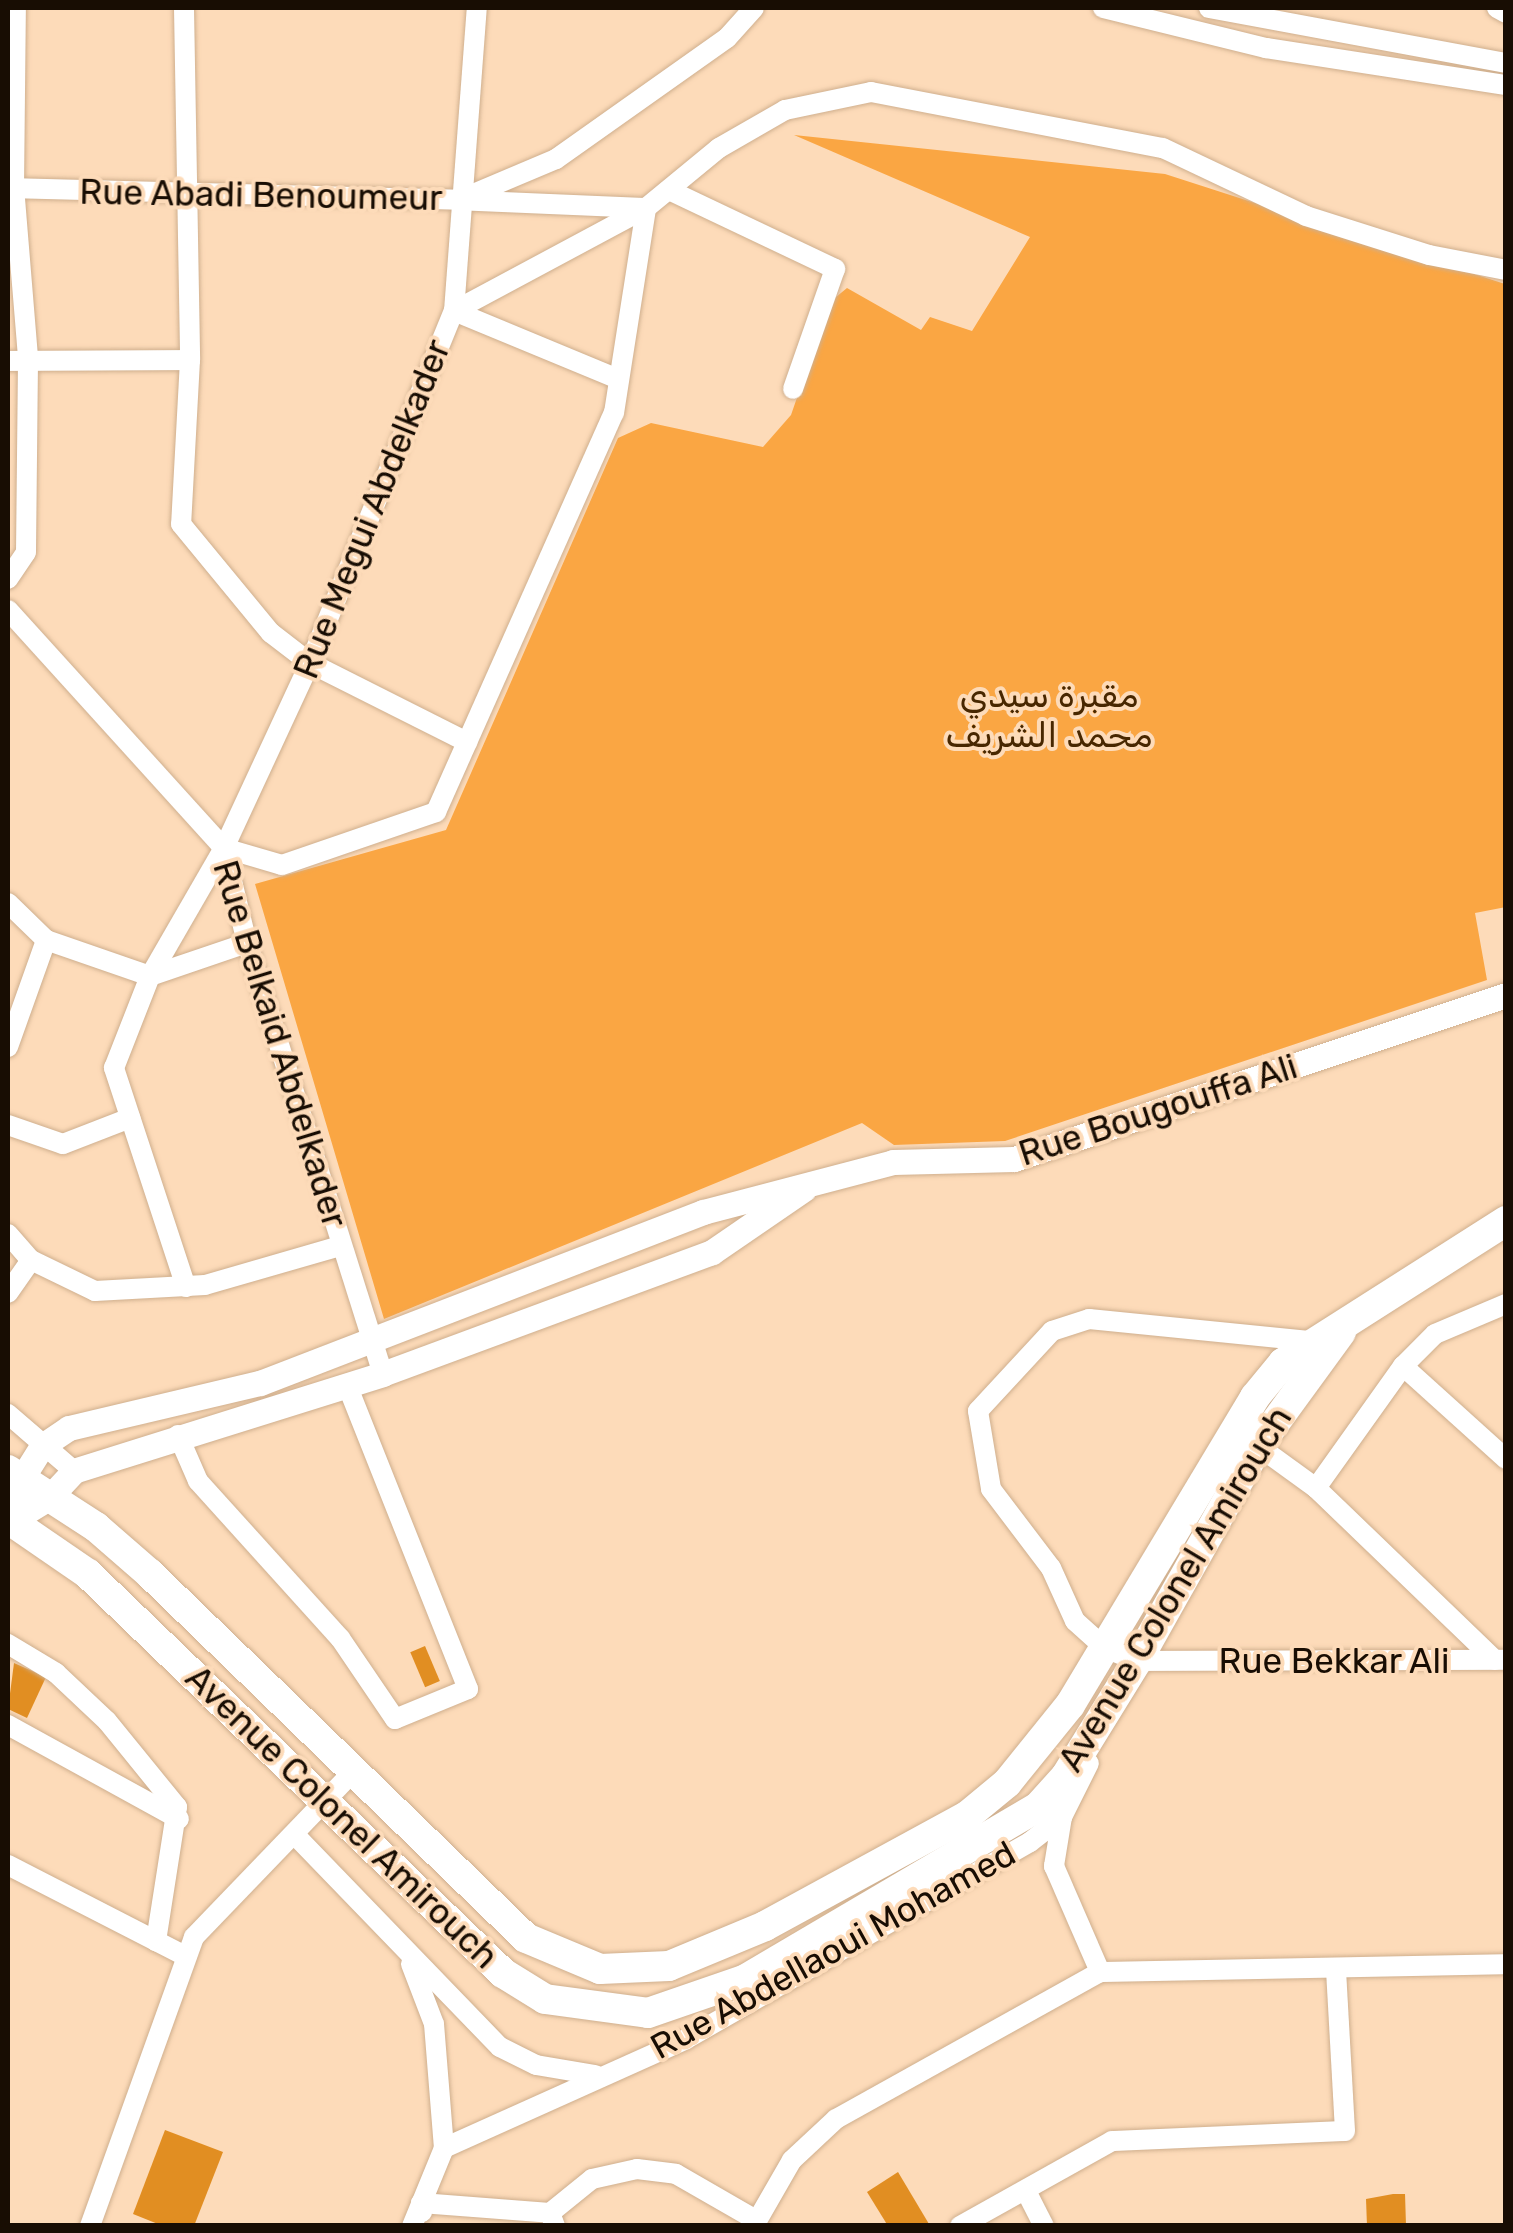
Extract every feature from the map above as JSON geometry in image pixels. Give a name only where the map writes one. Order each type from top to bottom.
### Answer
[{"type":"main road","name":"Avenue Colonel Amirouch","points":[[15,1474],[150,1574],[351,1774],[526,1938],[600,1970],[668,1966],[716,1951],[967,1816],[1031,1761],[1105,1648],[1255,1397],[1309,1342],[1506,1221]]},
{"type":"main road","name":"Avenue Colonel Amirouch","points":[[10,1520],[88,1574],[503,1973],[545,1999],[648,2013],[744,1980],[1002,1833],[1066,1776],[1137,1661],[1258,1446],[1356,1314]]},
{"type":"street","points":[[8,579],[26,552],[11,188],[16,8]]},
{"type":"street","points":[[184,8],[190,360],[181,524],[271,633],[310,663],[467,742]]},
{"type":"street","name":"Rue Megui Abdelkader","points":[[186,1287],[114,1068],[150,976],[224,848],[310,663],[454,311],[459,200],[477,8]]},
{"type":"street","name":"Rue Abadi Benoumeur","points":[[11,188],[459,200],[556,159],[727,38],[754,8]]},
{"type":"street","points":[[1103,8],[1266,48],[1506,85]]},
{"type":"street","points":[[1209,8],[1506,62]]},
{"type":"street","points":[[1498,8],[1506,13]]},
{"type":"street","points":[[454,311],[646,208],[719,148],[785,110],[872,92],[1163,148],[1306,216],[1429,255],[1506,270]]},
{"type":"street","points":[[668,190],[836,269],[793,389]]},
{"type":"street","points":[[459,200],[646,208]]},
{"type":"street","points":[[224,848],[282,865],[436,812],[614,413],[646,208]]},
{"type":"street","points":[[454,311],[618,379]]},
{"type":"street","points":[[18,359],[190,360]]},
{"type":"street","name":"Rue Belkaid Abdelkader","points":[[8,610],[224,848],[247,943],[383,1374]]},
{"type":"street","points":[[8,903],[46,940],[150,976],[247,943]]},
{"type":"street","points":[[8,1048],[46,940]]},
{"type":"street","name":"Rue Bougouffa Ali","points":[[804,1189],[893,1162],[1014,1159],[1506,996]]},
{"type":"street","points":[[8,1125],[62,1144],[130,1118]]},
{"type":"street","points":[[10,1520],[15,1474],[42,1446],[69,1428],[260,1383],[703,1212],[804,1189]]},
{"type":"street","points":[[10,1520],[50,1497],[74,1471],[178,1435],[383,1374],[712,1252],[804,1189]]},
{"type":"street","points":[[8,1234],[31,1260],[95,1291],[186,1287],[340,1246]]},
{"type":"street","points":[[8,1294],[31,1260]]},
{"type":"street","points":[[1316,1488],[1403,1366],[1436,1334],[1506,1304]]},
{"type":"street","points":[[1105,1648],[1075,1621],[1051,1568],[990,1490],[978,1410],[1052,1332],[1090,1319],[1309,1342]]},
{"type":"street","points":[[1403,1366],[1506,1459]]},
{"type":"street","points":[[178,1435],[198,1481],[340,1638],[395,1719],[468,1689],[347,1385]]},
{"type":"street","points":[[8,1414],[74,1471]]},
{"type":"street","points":[[1258,1446],[1316,1488],[1501,1659]]},
{"type":"street","points":[[8,1644],[56,1672],[107,1721],[167,1793],[180,1819],[156,1941]]},
{"type":"street","name":"Rue Bekkar Ali","points":[[1105,1648],[1137,1661],[1501,1659]]},
{"type":"street","points":[[1054,1866],[1062,1818],[1104,1715]]},
{"type":"street","points":[[8,1725],[180,1819]]},
{"type":"street","points":[[96,2223],[184,1956],[194,1937],[351,1774]]},
{"type":"street","name":"Rue Abdellaoui Mohamed","points":[[444,2148],[594,2075],[686,2039],[1030,1842],[1062,1818]]},
{"type":"street","points":[[294,1834],[500,2048],[536,2065],[594,2075]]},
{"type":"street","points":[[1030,1842],[1054,1866],[1100,1972]]},
{"type":"street","points":[[8,1865],[184,1956]]},
{"type":"street","points":[[404,1948],[434,2024],[444,2148],[412,2226]]},
{"type":"street","points":[[421,2203],[553,2219],[592,2179],[637,2169],[676,2174],[755,2223],[792,2160],[836,2119],[1100,1972],[1336,1972],[1506,1964]]},
{"type":"street","points":[[960,2226],[1112,2141],[1345,2131],[1336,1972]]},
{"type":"street","points":[[1026,2191],[1044,2226]]},
{"type":"street","points":[[421,2203],[424,2226]]},
{"type":"green space","name":"مقبرة سيدي محمد الشريف","points":[[794,135],[1165,174],[1505,284],[1506,907],[1475,913],[1487,980],[1005,1141],[894,1145],[862,1123],[384,1319],[255,884],[446,830],[618,438],[651,423],[763,447],[791,415],[830,302],[847,288],[921,330],[930,317],[972,331],[1030,237]]},
{"type":"building","points":[[425,1646],[440,1681],[425,1687],[410,1652]]},
{"type":"building","points":[[14,1663],[46,1677],[27,1718],[8,1709]]},
{"type":"building","points":[[165,2130],[223,2152],[194,2226],[163,2226],[133,2214]]},
{"type":"building","points":[[898,2172],[927,2226],[888,2226],[867,2192]]},
{"type":"building","points":[[1405,2194],[1406,2226],[1367,2226],[1366,2199]]}]
